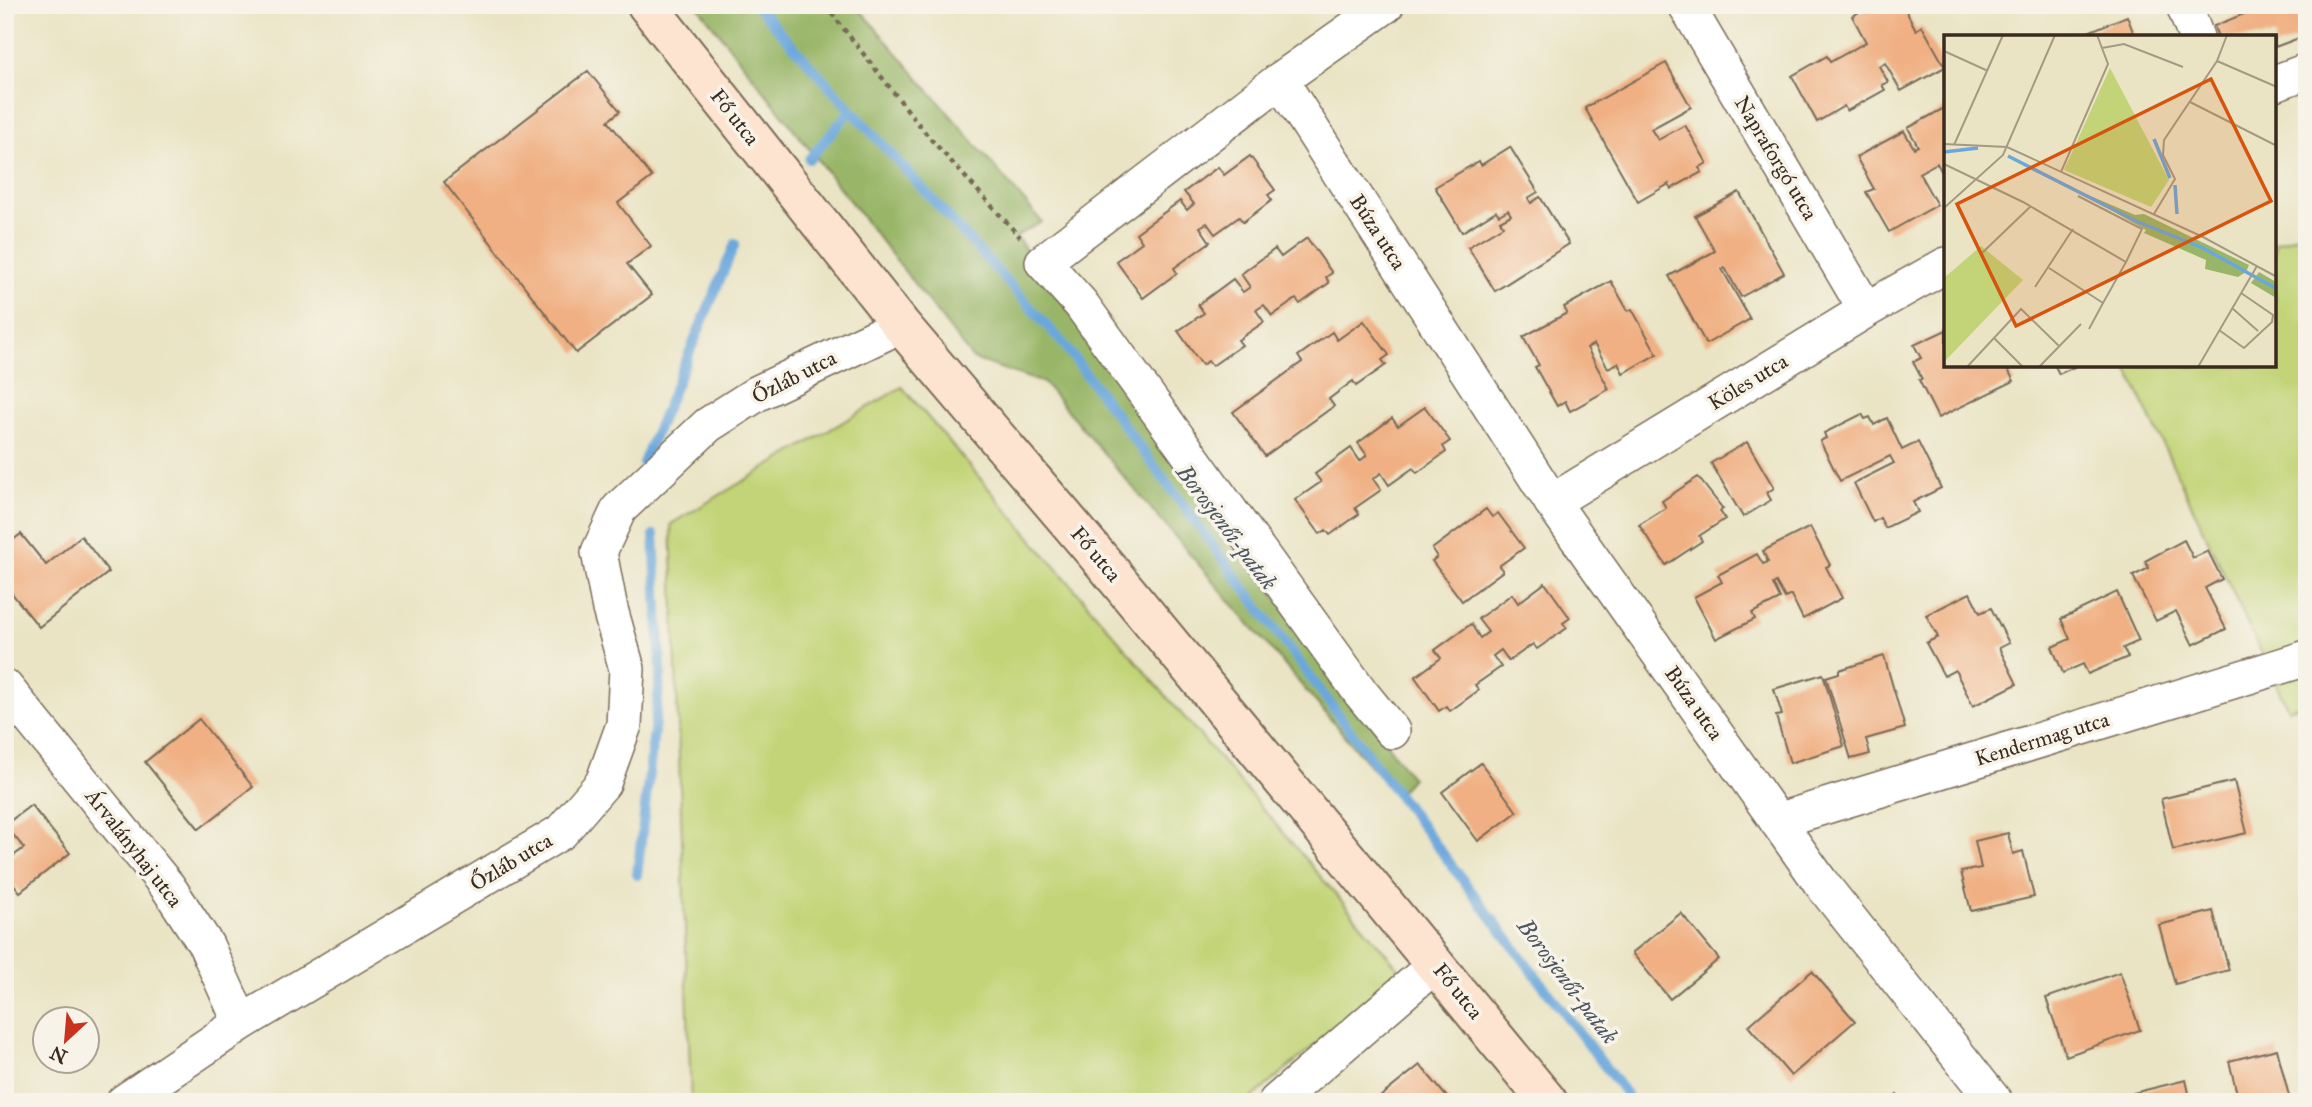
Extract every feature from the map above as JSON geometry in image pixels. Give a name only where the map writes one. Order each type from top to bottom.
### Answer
[{"type":"street","name":"Fő utca","points":[[647,5],[901,325],[1107,567],[1548,1102]]},
{"type":"street","points":[[1386,5],[1280,80],[1042,262],[1081,304],[1353,682],[1392,731]]},
{"type":"street","name":"Napraforgó utca","points":[[1686,5],[1866,310]]},
{"type":"street","points":[[2184,5],[2195,35]]},
{"type":"street","points":[[2277,82],[2307,71]]},
{"type":"street","name":"Búza utca","points":[[1280,80],[1552,502],[1821,883],[1995,1102]]},
{"type":"street","name":"Köles utca","points":[[1552,502],[1866,310],[1944,266]]},
{"type":"street","name":"Őzláb utca","points":[[124,1102],[240,1023],[561,832],[603,783],[624,725],[627,669],[610,610],[598,552],[619,509],[708,425],[748,399],[901,325]]},
{"type":"street","name":"Kendermag utca","points":[[1777,821],[2307,658]]},
{"type":"street","name":"Árvalányhaj utca","points":[[5,687],[168,887],[206,945],[240,1023]]},
{"type":"street","points":[[1276,1102],[1436,964]]},
{"type":"path","points":[[825,5],[928,136],[1042,262]]},
{"type":"green space","points":[[697,5],[856,5],[1042,222],[1016,236],[1228,533],[1412,778],[1396,796],[1044,383],[973,359]]},
{"type":"green space","points":[[2307,232],[2307,703],[2288,709],[2127,368],[2277,368],[2277,242]]},
{"type":"green space","points":[[902,387],[1402,972],[1247,1102],[691,1102],[671,524]]},
{"type":"building","points":[[1872,5],[1903,5],[1916,30],[1922,26],[1944,68],[1901,91],[1885,63],[1879,66],[1888,82],[1882,85],[1885,90],[1847,111],[1844,106],[1817,122],[1792,76],[1827,56],[1830,62],[1866,42],[1852,16]]},
{"type":"building","points":[[2252,5],[2305,5],[2307,35],[2277,46],[2277,35],[2217,35],[2214,26],[2254,10]]},
{"type":"building","points":[[2127,16],[2134,35],[2083,35]]},
{"type":"building","points":[[1666,63],[1691,107],[1651,129],[1658,140],[1685,125],[1707,163],[1699,168],[1702,172],[1671,189],[1669,184],[1638,202],[1585,108]]},
{"type":"building","points":[[588,71],[620,111],[608,121],[652,177],[618,203],[651,246],[627,264],[652,295],[576,353],[444,182]]},
{"type":"building","points":[[1944,108],[1944,176],[1937,163],[1919,173],[1937,205],[1889,232],[1866,192],[1874,189],[1856,157],[1904,131],[1914,148],[1918,146],[1908,128]]},
{"type":"building","points":[[1510,147],[1538,192],[1528,198],[1531,203],[1540,197],[1569,244],[1495,291],[1468,247],[1503,226],[1500,221],[1511,215],[1508,210],[1499,215],[1496,211],[1462,232],[1435,187],[1479,161],[1481,165]]},
{"type":"building","points":[[1250,156],[1275,190],[1268,195],[1272,200],[1243,222],[1239,217],[1215,234],[1207,223],[1200,227],[1210,242],[1174,268],[1177,273],[1143,298],[1116,261],[1142,242],[1136,233],[1180,201],[1187,210],[1194,204],[1184,192],[1218,167],[1224,175]]},
{"type":"building","points":[[1739,192],[1784,273],[1741,297],[1725,268],[1722,269],[1750,319],[1706,344],[1669,276],[1715,251],[1695,216]]},
{"type":"building","points":[[1307,238],[1332,273],[1326,277],[1329,283],[1300,304],[1296,299],[1272,316],[1264,305],[1256,310],[1264,322],[1238,340],[1242,345],[1212,366],[1208,361],[1202,365],[1178,331],[1204,313],[1198,305],[1233,279],[1243,292],[1250,287],[1241,274],[1275,249],[1281,257]]},
{"type":"building","points":[[1611,281],[1628,311],[1632,309],[1657,354],[1623,373],[1618,363],[1608,368],[1594,344],[1587,348],[1609,389],[1570,411],[1565,401],[1557,406],[1535,367],[1539,365],[1523,337],[1567,313],[1564,307]]},
{"type":"building","points":[[1364,321],[1389,355],[1382,360],[1386,365],[1356,386],[1353,381],[1329,399],[1334,406],[1265,456],[1233,412],[1302,362],[1298,356],[1332,332],[1337,340]]},
{"type":"building","points":[[1944,331],[1944,368],[2007,368],[2014,381],[1938,418],[1913,362],[1921,358],[1914,345]]},
{"type":"building","points":[[2056,368],[2072,368],[2059,374]]},
{"type":"building","points":[[1425,407],[1450,441],[1443,446],[1446,452],[1417,473],[1413,468],[1389,485],[1381,473],[1373,479],[1381,490],[1355,508],[1359,514],[1330,535],[1326,530],[1320,534],[1295,500],[1321,482],[1315,474],[1351,448],[1360,461],[1367,455],[1358,443],[1392,418],[1398,426]]},
{"type":"building","points":[[1862,414],[1865,419],[1870,417],[1874,425],[1887,418],[1902,450],[1918,442],[1941,488],[1913,502],[1918,512],[1885,528],[1880,518],[1873,522],[1854,483],[1894,463],[1890,456],[1840,481],[1820,441],[1826,438],[1824,433]]},
{"type":"building","points":[[1747,442],[1774,488],[1767,493],[1771,500],[1743,517],[1711,463]]},
{"type":"building","points":[[1698,477],[1723,509],[1720,511],[1725,519],[1699,536],[1702,541],[1666,565],[1639,525],[1666,508],[1662,501]]},
{"type":"building","points":[[1486,509],[1492,517],[1498,513],[1524,548],[1499,566],[1503,571],[1462,601],[1432,561],[1437,557],[1432,549]]},
{"type":"building","points":[[1810,527],[1830,565],[1826,567],[1842,598],[1803,619],[1791,595],[1785,598],[1776,582],[1773,584],[1780,599],[1752,613],[1755,619],[1716,639],[1694,597],[1722,582],[1718,575],[1757,554],[1763,564],[1768,562],[1763,551]]},
{"type":"building","points":[[21,534],[46,565],[81,536],[109,572],[39,627],[5,585],[5,546]]},
{"type":"building","points":[[2184,540],[2193,558],[2208,551],[2222,579],[2205,588],[2226,629],[2193,645],[2176,611],[2156,621],[2133,576],[2149,568],[2145,561]]},
{"type":"building","points":[[1545,583],[1570,618],[1563,623],[1567,628],[1537,649],[1533,644],[1509,661],[1501,650],[1493,656],[1501,667],[1475,685],[1479,690],[1450,711],[1446,706],[1439,711],[1415,677],[1441,658],[1435,650],[1471,624],[1480,638],[1488,632],[1478,619],[1512,594],[1518,603]]},
{"type":"building","points":[[2117,592],[2139,641],[2123,648],[2128,657],[2088,674],[2083,664],[2063,673],[2052,647],[2070,639],[2061,619]]},
{"type":"building","points":[[1970,593],[1980,613],[1991,608],[2009,643],[1999,648],[2017,684],[1973,706],[1955,670],[1944,676],[1926,643],[1938,637],[1926,615]]},
{"type":"building","points":[[1884,656],[1905,728],[1866,739],[1870,754],[1851,759],[1826,677],[1839,673],[1839,670]]},
{"type":"building","points":[[1823,674],[1844,746],[1790,763],[1776,716],[1782,715],[1774,689]]},
{"type":"building","points":[[199,719],[253,787],[199,829],[145,762]]},
{"type":"building","points":[[1481,763],[1517,812],[1478,841],[1442,792]]},
{"type":"building","points":[[2234,781],[2247,833],[2173,850],[2161,799]]},
{"type":"building","points":[[31,805],[70,853],[20,892],[5,873],[5,862],[24,848],[5,825]]},
{"type":"building","points":[[2008,833],[2013,854],[2023,851],[2034,897],[1971,911],[1961,872],[1981,868],[1975,841]]},
{"type":"building","points":[[2213,911],[2229,970],[2175,984],[2159,925]]},
{"type":"building","points":[[1681,913],[1719,959],[1670,999],[1632,953]]},
{"type":"building","points":[[1812,971],[1855,1021],[1791,1076],[1748,1026]]},
{"type":"building","points":[[2120,972],[2140,1030],[2066,1056],[2046,998]]},
{"type":"building","points":[[2277,1049],[2290,1100],[2239,1102],[2229,1061]]},
{"type":"building","points":[[1420,1065],[1451,1102],[1384,1102],[1380,1097]]},
{"type":"building","points":[[2186,1080],[2191,1102],[2135,1102],[2133,1093]]},
{"type":"building","points":[[1897,1095],[1904,1102],[1890,1102]]},
{"type":"waterway","name":"Borosjenői-patak","points":[[756,5],[1062,342],[1392,787],[1632,1102]]},
{"type":"waterway","points":[[809,159],[851,110]]},
{"type":"waterway","points":[[643,463],[735,244]]},
{"type":"waterway","points":[[637,875],[661,671],[654,535]]}]
